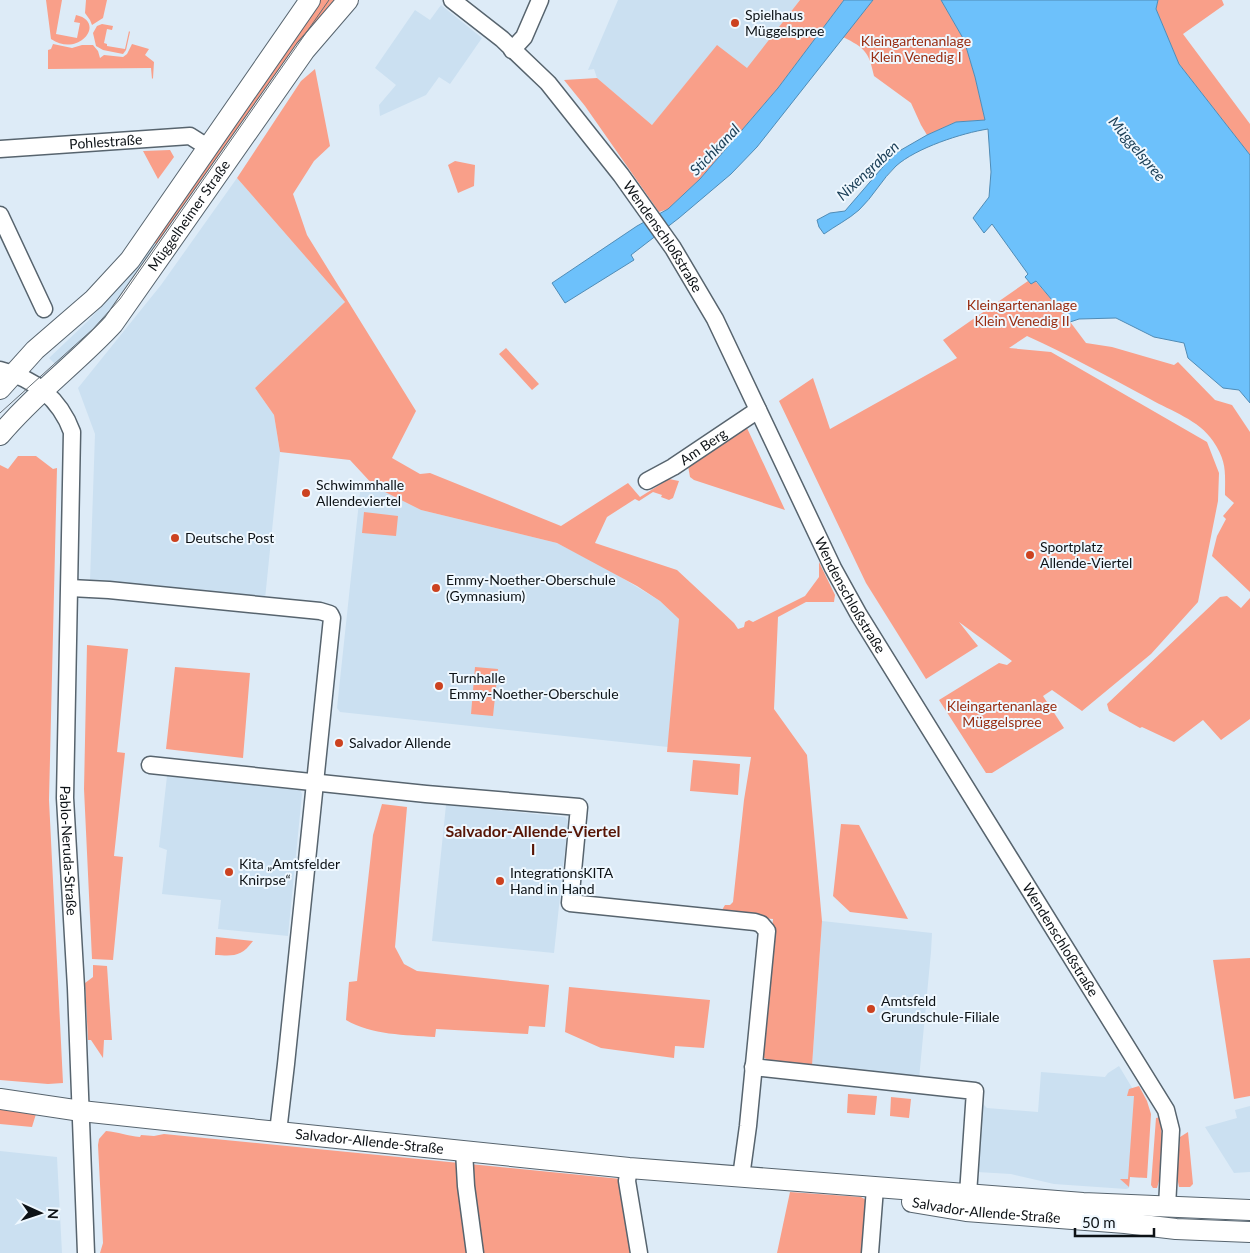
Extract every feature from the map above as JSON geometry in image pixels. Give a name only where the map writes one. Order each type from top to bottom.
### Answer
[{"type":"main road","name":"Müggelheimer Straße","points":[[0,389],[7,372],[94,299],[122,270],[209,148],[310,0]]},
{"type":"main road","name":"Müggelheimer Straße","points":[[0,435],[16,417],[114,324],[305,50],[348,0]]},
{"type":"main road","name":"Salvador-Allende-Straße","points":[[0,1099],[81,1111],[629,1168],[1083,1203],[1250,1210]]},
{"type":"main road","name":"Salvador-Allende-Straße","points":[[875,1188],[899,1200],[966,1211],[1184,1230],[1250,1232]]},
{"type":"main road","name":"Wendenschloßstraße","points":[[1166,1227],[1167,1207]]},
{"type":"street","name":"Wendenschloßstraße","points":[[452,0],[496,34],[536,70],[564,103],[621,174],[673,248],[715,318],[835,572],[859,615],[1166,1110],[1171,1130],[1167,1207]]},
{"type":"street","points":[[512,50],[524,37],[540,0]]},
{"type":"street","name":"Pohlestraße","points":[[0,149],[190,136],[209,148]]},
{"type":"street","points":[[0,215],[44,309]]},
{"type":"street","name":"Pablo-Neruda-Straße","points":[[7,372],[28,380],[44,391],[61,408],[72,432],[64,798],[75,967],[86,1253]]},
{"type":"street","name":"Am Berg","points":[[647,481],[673,467],[758,410]]},
{"type":"street","points":[[70,588],[320,611],[330,614],[332,618],[278,1132]]},
{"type":"street","points":[[150,765],[580,807],[570,903],[761,924],[767,931],[741,1177]]},
{"type":"street","name":"Salvador-Allende-Straße","points":[[754,1067],[975,1092],[968,1194]]},
{"type":"street","points":[[464,1151],[466,1186],[475,1253]]},
{"type":"street","points":[[629,1168],[627,1181],[639,1253]]},
{"type":"street","points":[[870,1253],[875,1188]]},
{"type":"shaded area","points":[[618,0],[800,0],[747,69],[717,46],[652,125],[597,78],[594,69],[588,70]]},
{"type":"shaded area","points":[[441,5],[482,38],[450,84],[439,77],[426,95],[380,116],[379,105],[396,85],[375,68],[415,10],[430,20]]},
{"type":"shaded area","points":[[237,178],[345,302],[255,388],[274,415],[280,452],[265,599],[90,581],[95,434],[78,388],[161,285]]},
{"type":"shaded area","points":[[150,240],[161,247],[110,315],[56,365],[49,358],[114,293],[118,288],[115,285]]},
{"type":"shaded area","points":[[361,483],[375,487],[421,510],[557,543],[609,570],[660,601],[679,619],[668,747],[340,712],[337,708]]},
{"type":"shaded area","name":"Kita „Amtsfelder Knirpse“","points":[[167,776],[300,790],[302,794],[288,936],[218,929],[221,900],[162,894],[167,850],[159,847]]},
{"type":"shaded area","name":"IntegrationsKITA Hand in Hand","points":[[446,805],[565,817],[568,821],[554,953],[432,941]]},
{"type":"shaded area","name":"Amtsfeld Grundschule-Filiale","points":[[822,921],[932,933],[919,1079],[812,1066]]},
{"type":"shaded area","points":[[1119,1066],[1137,1096],[1140,1178],[1130,1177],[1129,1188],[1054,1184],[1011,1174],[977,1172],[982,1103],[987,1108],[1038,1112],[1041,1072],[1105,1077]]},
{"type":"shaded area","points":[[1250,1106],[1250,1172],[1234,1173],[1205,1127],[1237,1118],[1235,1110]]},
{"type":"shaded area","points":[[0,1151],[57,1157],[62,1253],[0,1253]]},
{"type":"green space","points":[[46,0],[62,0],[56,34],[77,38],[80,23],[74,22],[76,15],[85,19],[89,24],[89,31],[86,37],[79,42],[71,44],[61,44],[51,39]]},
{"type":"green space","points":[[86,0],[107,0],[103,18],[92,25],[85,13]]},
{"type":"green space","points":[[315,0],[337,0],[161,247],[150,240]]},
{"type":"green space","points":[[800,0],[844,0],[778,88],[700,179],[668,209],[659,212],[585,106],[564,80],[597,78],[652,125],[717,45],[747,68]]},
{"type":"green space","name":"Kleingartenanlage Klein Venedig I","points":[[873,0],[941,0],[964,40],[985,120],[956,122],[927,135],[911,103],[874,76],[870,61],[865,52],[856,44],[843,37]]},
{"type":"green space","points":[[1158,0],[1222,0],[1224,5],[1183,34],[1250,124],[1250,155],[1179,64],[1156,9]]},
{"type":"green space","points":[[102,24],[113,26],[112,30],[107,29],[104,43],[107,46],[125,49],[130,32],[126,50],[123,54],[103,50],[96,46],[93,33],[97,26]]},
{"type":"green space","points":[[53,44],[72,48],[82,45],[93,45],[98,51],[100,58],[104,55],[123,57],[127,54],[132,44],[149,49],[145,55],[154,62],[153,78],[151,68],[48,69],[48,50],[51,49]]},
{"type":"green space","points":[[315,69],[330,146],[314,161],[293,194],[307,235],[416,411],[392,458],[420,474],[430,473],[561,526],[628,483],[640,497],[669,479],[679,481],[673,498],[669,500],[653,492],[639,501],[635,499],[607,517],[595,543],[677,570],[734,623],[738,629],[744,627],[745,622],[749,620],[753,622],[805,596],[819,577],[819,562],[835,595],[834,602],[806,602],[778,617],[774,709],[807,755],[822,921],[812,1066],[769,1062],[765,1058],[760,1058],[773,919],[728,915],[722,910],[725,905],[730,905],[733,902],[744,800],[751,757],[667,752],[679,619],[660,601],[637,586],[557,543],[421,510],[375,487],[350,460],[280,452],[274,415],[255,388],[345,302],[237,178],[301,81]]},
{"type":"green space","points":[[170,150],[174,157],[158,179],[143,151]]},
{"type":"green space","points":[[455,161],[475,165],[474,186],[458,193],[448,165]]},
{"type":"green space","name":"Sportplatz Allende-Viertel","points":[[1028,281],[1031,284],[1035,281],[1053,301],[1050,304],[1053,308],[1059,307],[1086,343],[1112,347],[1174,365],[1178,362],[1215,400],[1232,405],[1250,432],[1250,592],[1212,556],[1217,536],[1226,519],[1223,516],[1234,503],[1225,495],[1223,461],[1218,448],[1207,434],[1184,417],[1074,358],[1027,336],[1009,348],[1051,352],[1207,442],[1219,473],[1218,501],[1198,602],[1151,654],[1082,711],[1052,690],[1043,696],[1064,728],[992,773],[986,773],[939,700],[999,663],[1007,665],[1012,661],[959,622],[978,646],[926,679],[866,583],[779,401],[813,378],[830,429],[957,358],[943,340]]},
{"type":"green space","points":[[506,348],[539,384],[532,390],[499,354]]},
{"type":"green space","points":[[747,428],[785,510],[694,480],[690,477],[688,466]]},
{"type":"green space","points":[[18,456],[36,456],[53,469],[57,468],[49,800],[63,1083],[48,1084],[0,1080],[0,465],[8,469]]},
{"type":"green space","points":[[364,512],[398,516],[396,536],[362,533]]},
{"type":"green space","points":[[1227,596],[1241,608],[1250,598],[1250,719],[1221,740],[1203,720],[1174,742],[1142,727],[1140,728],[1109,711],[1107,704],[1220,597]]},
{"type":"green space","points":[[87,645],[128,649],[117,752],[125,753],[114,856],[123,857],[113,960],[92,959],[84,789]]},
{"type":"green space","points":[[175,667],[250,673],[243,758],[166,749]]},
{"type":"green space","points":[[475,667],[498,669],[493,716],[471,714]]},
{"type":"green space","points":[[693,760],[740,764],[738,795],[690,791]]},
{"type":"green space","points":[[382,804],[407,807],[395,947],[404,964],[417,971],[549,985],[545,1027],[529,1026],[528,1034],[436,1029],[435,1037],[401,1035],[367,1029],[346,1020],[349,982],[357,981],[373,835]]},
{"type":"green space","points":[[841,824],[859,825],[908,919],[850,912],[833,896]]},
{"type":"green space","points":[[216,937],[253,941],[241,953],[215,955]]},
{"type":"green space","points":[[1250,958],[1250,1096],[1234,1099],[1213,960]]},
{"type":"green space","points":[[93,965],[107,966],[112,1040],[104,1040],[103,1058],[91,1040],[88,1040],[85,983],[93,977]]},
{"type":"green space","points":[[569,987],[710,1000],[704,1048],[675,1046],[674,1058],[601,1048],[565,1032]]},
{"type":"green space","points":[[1139,1086],[1151,1114],[1147,1178],[1130,1177],[1129,1187],[1120,1179],[1128,1179],[1134,1096],[1127,1096],[1129,1089]]},
{"type":"green space","points":[[848,1094],[877,1096],[875,1115],[847,1113]]},
{"type":"green space","points":[[891,1097],[911,1099],[909,1118],[890,1116]]},
{"type":"green space","points":[[0,1109],[36,1114],[32,1127],[0,1124]]},
{"type":"green space","points":[[1160,1117],[1162,1138],[1159,1181],[1157,1188],[1153,1188],[1151,1185],[1156,1118]]},
{"type":"green space","points":[[106,1131],[140,1137],[141,1135],[154,1136],[164,1134],[621,1179],[633,1253],[100,1253],[103,1243],[98,1145],[99,1139]]},
{"type":"green space","points":[[1188,1132],[1193,1184],[1190,1187],[1179,1187],[1177,1177],[1180,1137]]},
{"type":"green space","points":[[790,1192],[861,1197],[868,1201],[864,1227],[864,1253],[777,1253]]},
{"type":"water","points":[[844,0],[873,0],[757,147],[731,174],[631,255],[634,260],[565,303],[552,283],[637,226],[668,209],[700,179],[778,88]]},
{"type":"water","name":"Müggelspree","points":[[941,0],[1158,0],[1156,9],[1179,64],[1250,155],[1250,403],[1239,390],[1223,388],[1188,358],[1184,343],[1154,337],[1116,318],[1079,319],[1070,322],[1059,307],[1053,308],[1050,304],[1052,300],[1036,281],[1031,284],[1025,277],[1028,274],[992,224],[984,233],[973,218],[989,197],[991,172],[988,129],[940,142],[905,159],[891,171],[859,210],[824,234],[817,220],[830,213],[845,211],[894,154],[927,135],[956,122],[985,120],[964,40]]},
{"type":"tram line","points":[[0,413],[93,329],[120,299],[329,0]]},
{"type":"place","name":"Spielhaus Müggelspree","points":[[735,23]]},
{"type":"place","name":"Schwimmhalle Allendeviertel","points":[[306,493]]},
{"type":"place","name":"Deutsche Post","points":[[175,538]]},
{"type":"place","name":"Sportplatz Allende-Viertel","points":[[1030,555]]},
{"type":"place","name":"Emmy-Noether-Oberschule (Gymnasium)","points":[[436,588]]},
{"type":"place","name":"Turnhalle Emmy-Noether-Oberschule","points":[[439,686]]},
{"type":"place","name":"Salvador Allende","points":[[339,743]]},
{"type":"place","name":"Kita „Amtsfelder Knirpse“","points":[[229,872]]},
{"type":"place","name":"IntegrationsKITA Hand in Hand","points":[[500,881]]},
{"type":"place","name":"Amtsfeld Grundschule-Filiale","points":[[871,1009]]},
{"type":"district","name":"Salvador-Allende-Viertel I","points":[[533,840]]},
{"type":"water label","name":"Stichkanal","points":[[715,150]]},
{"type":"water label","name":"Nixengraben","points":[[868,171]]},
{"type":"park label","name":"Kleingartenanlage Klein Venedig II","points":[[1022,314]]},
{"type":"park label","name":"Kleingartenanlage Müggelspree","points":[[1002,714]]}]
